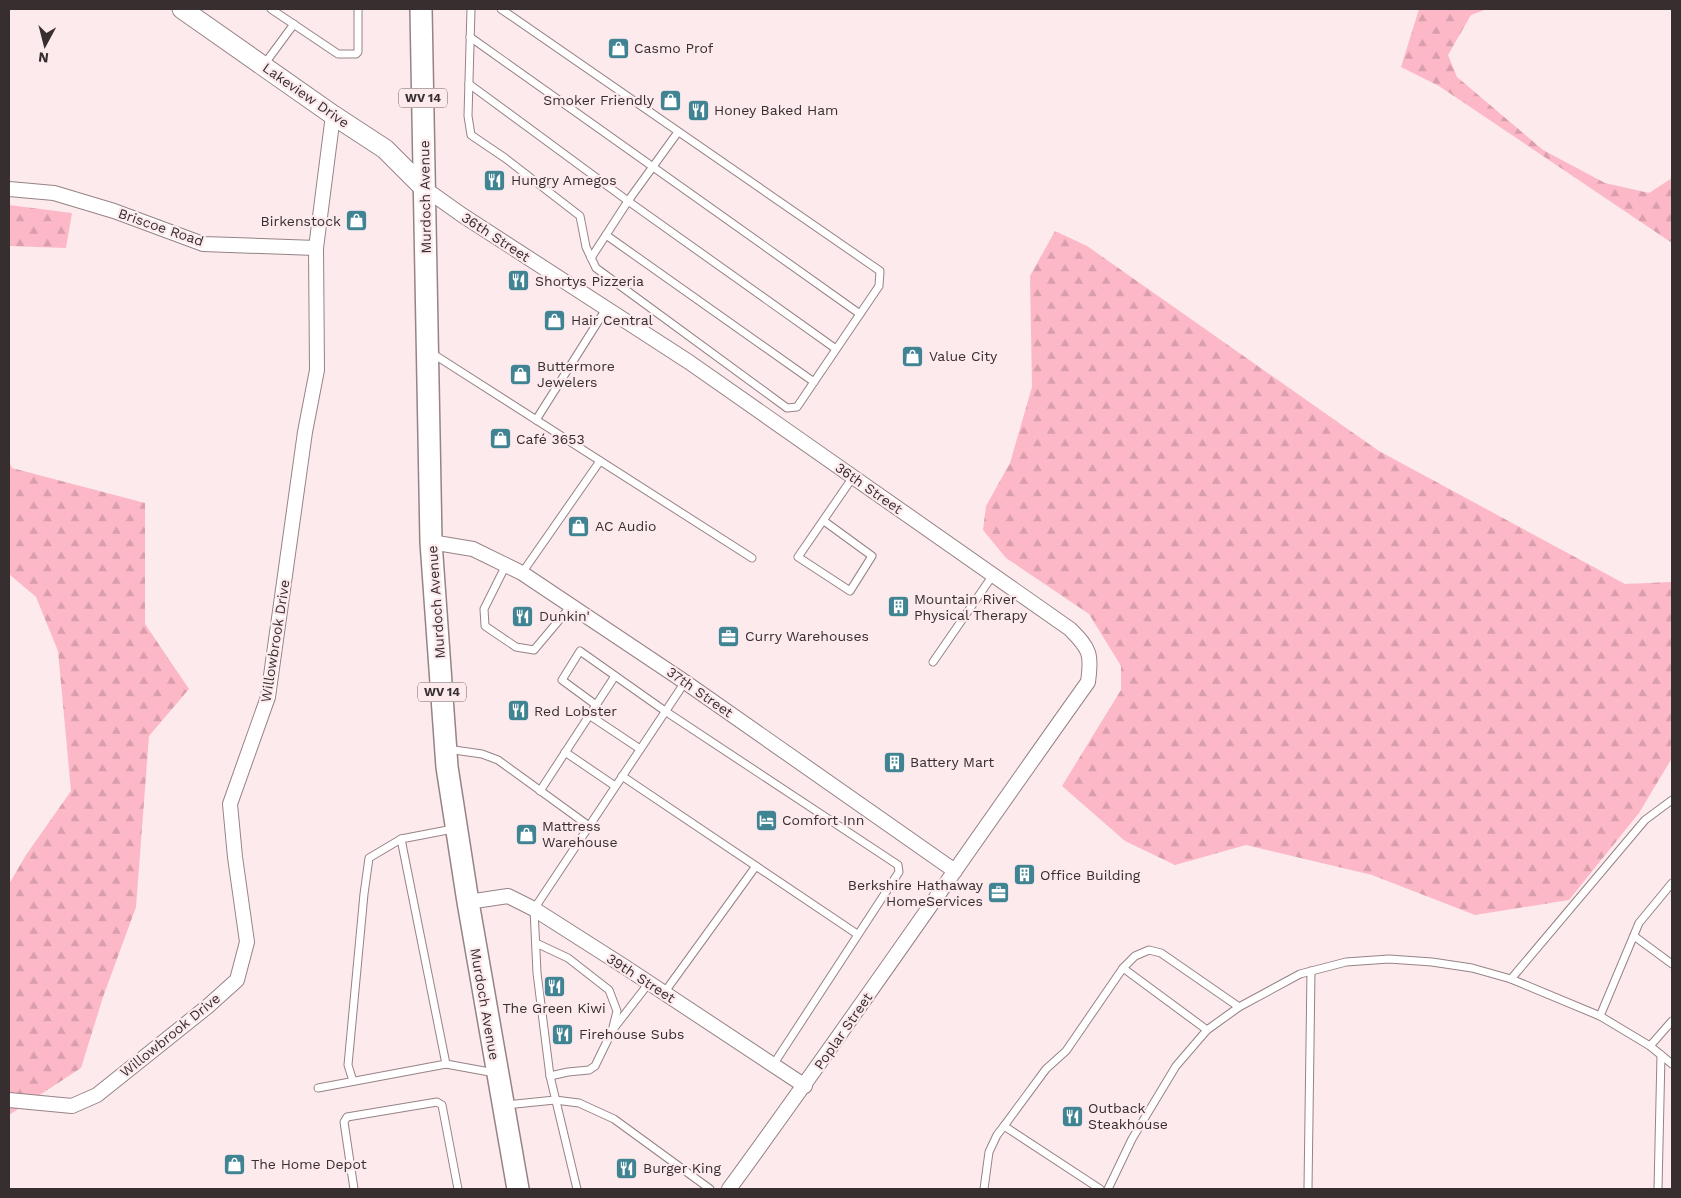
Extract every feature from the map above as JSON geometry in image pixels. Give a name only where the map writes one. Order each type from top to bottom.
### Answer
[{"type":"main road","name":"Murdoch Avenue","points":[[421,9],[431,542],[447,766],[468,902],[518,1189]]},
{"type":"street","name":"Lakeview Drive","points":[[182,9],[333,115],[385,149],[424,188]]},
{"type":"street","name":"Willowbrook Drive","points":[[9,1100],[72,1106],[97,1095],[207,1007],[237,980],[247,942],[235,857],[230,804],[268,697],[305,432],[317,370],[316,248],[333,115]]},
{"type":"street","name":"36th Street","points":[[424,188],[462,216],[689,362],[1070,629],[1085,644],[1090,663],[1088,682],[955,871]]},
{"type":"street","name":"Briscoe Road","points":[[9,189],[62,196],[114,211],[203,244],[316,248]]},
{"type":"street","name":"37th Street","points":[[431,542],[472,549],[522,573],[684,682],[955,871]]},
{"type":"street","name":"Poplar Street","points":[[729,1189],[805,1086],[955,871]]},
{"type":"street","name":"39th Street","points":[[468,902],[508,896],[534,909],[805,1086]]},
{"type":"lane","points":[[271,9],[338,54],[356,54],[358,52],[358,9]]},
{"type":"lane","points":[[471,9],[468,116],[471,135],[505,158],[580,216],[586,247],[596,268],[787,408],[797,407],[879,286],[880,271],[501,9]]},
{"type":"lane","points":[[263,66],[294,24]]},
{"type":"lane","points":[[470,37],[860,314]]},
{"type":"lane","points":[[469,84],[628,201],[836,349]]},
{"type":"lane","points":[[591,258],[628,201],[678,132]]},
{"type":"lane","points":[[606,236],[814,382]]},
{"type":"lane","points":[[536,420],[606,309]]},
{"type":"lane","points":[[428,351],[752,558]]},
{"type":"lane","points":[[522,573],[600,461]]},
{"type":"lane","points":[[824,521],[872,556],[850,591],[798,557],[853,477]]},
{"type":"lane","points":[[506,565],[484,609],[485,626],[516,647],[534,650],[571,606]]},
{"type":"lane","points":[[933,662],[993,575]]},
{"type":"lane","points":[[596,705],[562,680],[580,651],[665,711],[898,866],[899,872],[773,1065]]},
{"type":"lane","points":[[540,791],[615,676]]},
{"type":"lane","points":[[577,1189],[550,1076],[537,973],[534,909],[684,682]]},
{"type":"lane","points":[[589,715],[640,749]]},
{"type":"lane","points":[[446,749],[482,754],[498,760],[589,826]]},
{"type":"lane","points":[[565,752],[615,786]]},
{"type":"lane","points":[[622,776],[857,934]]},
{"type":"lane","points":[[1512,979],[1645,820],[1672,800]]},
{"type":"lane","points":[[353,1081],[348,1065],[369,858],[401,840],[457,829]]},
{"type":"lane","points":[[401,840],[446,1064]]},
{"type":"lane","points":[[664,993],[756,866]]},
{"type":"lane","points":[[1600,1016],[1639,923],[1672,883]]},
{"type":"lane","points":[[1634,936],[1672,964]]},
{"type":"lane","points":[[536,943],[568,958],[610,990],[617,1010],[612,1031]]},
{"type":"lane","points":[[984,1189],[989,1152],[997,1136],[1046,1069],[1066,1051],[1123,968],[1135,956],[1149,950],[1161,953],[1239,1007]]},
{"type":"lane","points":[[1108,1189],[1132,1139],[1179,1062],[1207,1030],[1239,1007],[1300,974],[1346,962],[1389,959],[1432,962],[1464,967],[1512,979],[1600,1016],[1650,1046],[1672,1064]]},
{"type":"lane","points":[[1123,968],[1207,1030]]},
{"type":"lane","points":[[1308,1189],[1311,971]]},
{"type":"lane","points":[[550,1076],[589,1070],[595,1066],[612,1031],[649,983]]},
{"type":"lane","points":[[1650,1046],[1672,1021]]},
{"type":"lane","points":[[1658,1189],[1661,1055]]},
{"type":"lane","points":[[318,1088],[446,1064],[498,1073]]},
{"type":"lane","points":[[503,1105],[555,1100],[579,1103],[614,1119],[707,1188]]},
{"type":"lane","points":[[354,1189],[344,1122],[347,1117],[437,1102],[442,1105],[458,1189]]},
{"type":"lane","points":[[1004,1126],[1100,1189]]},
{"type":"green space","points":[[1419,9],[1487,9],[1471,15],[1448,55],[1457,77],[1543,150],[1605,183],[1649,193],[1672,178],[1672,243],[1439,86],[1401,67]]},
{"type":"green space","points":[[9,205],[72,213],[66,248],[9,246]]},
{"type":"green space","points":[[1055,231],[1087,246],[1379,451],[1625,584],[1672,581],[1672,758],[1639,813],[1569,900],[1475,915],[1372,875],[1246,845],[1175,865],[1125,841],[1062,786],[1121,690],[1121,666],[1089,614],[1006,558],[983,530],[986,506],[1010,463],[1032,387],[1030,276]]},
{"type":"green space","points":[[9,461],[12,468],[145,503],[145,624],[189,689],[149,736],[136,907],[103,997],[81,1068],[9,1115],[9,884],[26,855],[71,791],[58,651],[36,597],[9,574]]},
{"type":"place","name":"Casmo Prof","points":[[618,48]]},
{"type":"place","name":"Smoker Friendly","points":[[670,100]]},
{"type":"place","name":"Honey Baked Ham","points":[[698,110]]},
{"type":"place","name":"Hungry Amegos","points":[[495,180]]},
{"type":"place","name":"Birkenstock","points":[[357,221]]},
{"type":"place","name":"Shortys Pizzeria","points":[[519,281]]},
{"type":"place","name":"Hair Central","points":[[555,320]]},
{"type":"place","name":"Value City","points":[[913,356]]},
{"type":"place","name":"Buttermore Jewelers","points":[[521,374]]},
{"type":"place","name":"Café 3653","points":[[500,439]]},
{"type":"place","name":"AC Audio","points":[[579,526]]},
{"type":"place","name":"Mountain River Physical Therapy","points":[[898,607]]},
{"type":"place","name":"Dunkin'","points":[[523,616]]},
{"type":"place","name":"Curry Warehouses","points":[[729,636]]},
{"type":"place","name":"Red Lobster","points":[[518,711]]},
{"type":"place","name":"Battery Mart","points":[[894,762]]},
{"type":"place","name":"Comfort Inn","points":[[766,820]]},
{"type":"place","name":"Mattress Warehouse","points":[[526,834]]},
{"type":"place","name":"Office Building","points":[[1024,875]]},
{"type":"place","name":"Berkshire Hathaway HomeServices","points":[[999,893]]},
{"type":"place","name":"The Green Kiwi","points":[[554,986]]},
{"type":"place","name":"Firehouse Subs","points":[[563,1034]]},
{"type":"place","name":"Outback Steakhouse","points":[[1072,1116]]},
{"type":"place","name":"The Home Depot","points":[[235,1164]]},
{"type":"place","name":"Burger King","points":[[627,1168]]}]
